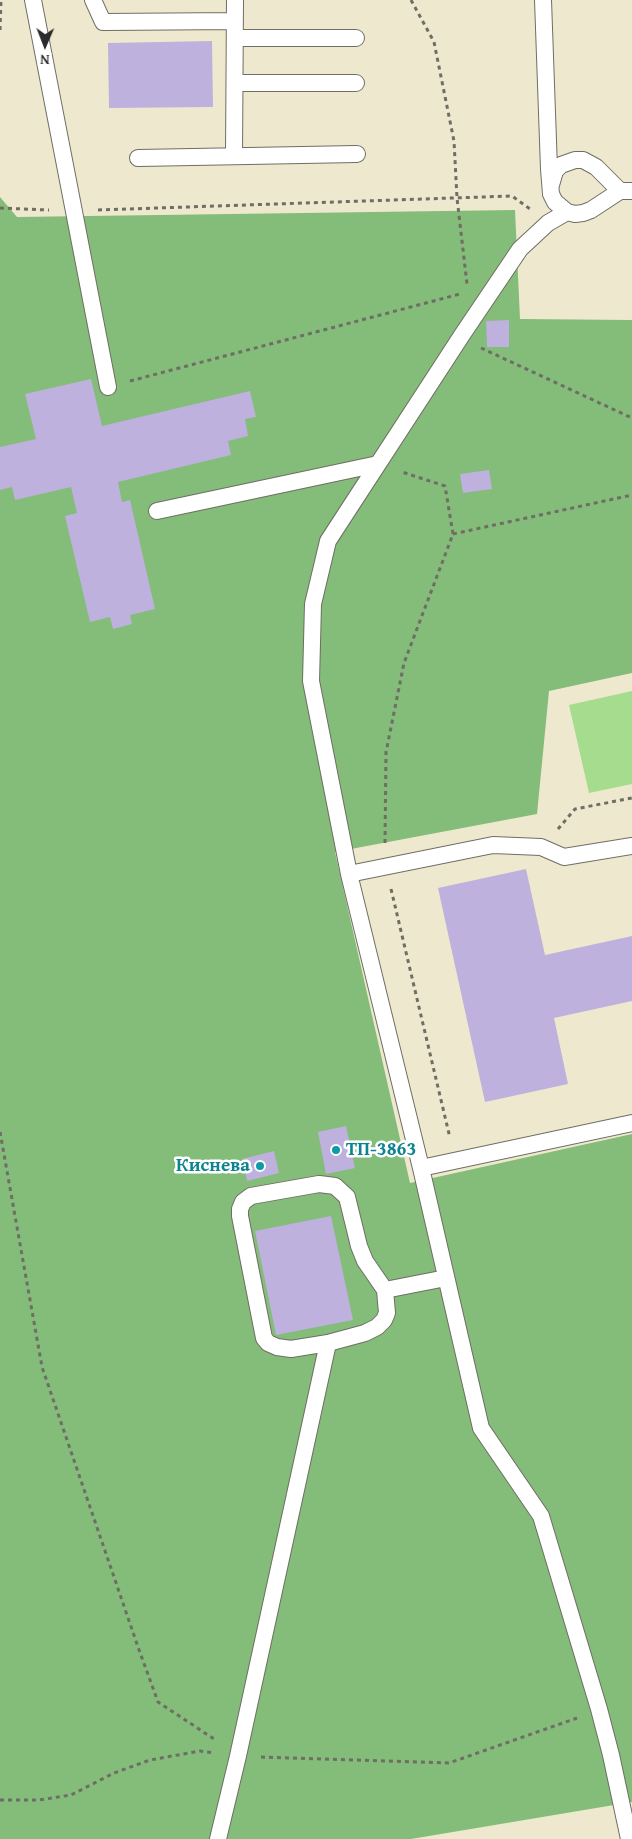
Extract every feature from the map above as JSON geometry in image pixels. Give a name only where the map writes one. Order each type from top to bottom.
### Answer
[{"type":"lane","points":[[32,0],[108,387]]},
{"type":"lane","points":[[93,0],[103,22],[356,38]]},
{"type":"lane","points":[[234,156],[235,0]]},
{"type":"lane","points":[[543,0],[548,150],[551,187],[555,202],[567,212],[583,213],[626,191],[601,174],[596,167],[583,160],[575,160],[561,165],[552,179],[551,187],[548,222]]},
{"type":"lane","points":[[235,83],[356,83]]},
{"type":"lane","points":[[548,150],[561,165]]},
{"type":"lane","points":[[138,158],[357,154]]},
{"type":"lane","points":[[598,205],[605,190],[601,174]]},
{"type":"lane","points":[[567,212],[548,222],[518,252],[328,540],[312,604],[311,681],[350,874],[481,1428],[542,1516],[599,1709],[629,1839]]},
{"type":"lane","points":[[157,511],[378,464]]},
{"type":"lane","points":[[350,874],[493,845],[541,847],[564,857],[632,846]]},
{"type":"lane","points":[[421,1168],[632,1123]]},
{"type":"lane","points":[[319,1184],[335,1186],[347,1197],[359,1246],[365,1261],[385,1290],[387,1313],[384,1320],[377,1327],[365,1333],[328,1343],[291,1348],[277,1347],[268,1343],[264,1338],[240,1216],[243,1202],[251,1196],[319,1184]]},
{"type":"lane","points":[[385,1290],[446,1278]]},
{"type":"lane","points":[[218,1839],[238,1756],[328,1343]]},
{"type":"path","points":[[0,30],[1,0]]},
{"type":"path","points":[[108,387],[468,292],[457,198],[454,141],[434,42],[411,0]]},
{"type":"path","points":[[0,208],[74,210],[512,196],[548,222]]},
{"type":"path","points":[[460,338],[632,418]]},
{"type":"path","points":[[378,464],[445,486],[453,534],[404,663],[386,752],[385,866],[455,1161]]},
{"type":"path","points":[[453,534],[632,495]]},
{"type":"path","points":[[541,847],[575,809],[632,798]]},
{"type":"path","points":[[0,1132],[42,1367],[158,1702],[238,1756]]},
{"type":"path","points":[[0,1800],[39,1800],[71,1795],[114,1774],[150,1760],[200,1751],[238,1756],[449,1763],[599,1709]]},
{"type":"green space","points":[[0,197],[17,217],[515,210],[520,319],[632,320],[632,673],[549,691],[537,814],[335,852],[410,1183],[632,1134],[632,1802],[411,1839],[0,1839]]},
{"type":"green space","points":[[632,691],[632,784],[589,793],[569,705]]},
{"type":"building","points":[[212,41],[213,107],[109,108],[108,43]]},
{"type":"building","points":[[509,320],[509,347],[487,347],[486,321]]},
{"type":"building","points":[[91,379],[102,426],[250,391],[256,417],[245,419],[248,436],[228,441],[231,455],[118,482],[122,502],[130,500],[155,609],[130,615],[132,624],[113,629],[110,617],[90,622],[65,516],[77,513],[71,487],[15,500],[12,487],[0,490],[0,447],[36,439],[25,394]]},
{"type":"building","points":[[489,470],[492,489],[463,493],[460,474]]},
{"type":"building","points":[[526,869],[545,955],[632,936],[632,1001],[554,1018],[568,1084],[485,1102],[438,888]]},
{"type":"building","name":"ТП-3863","points":[[346,1126],[355,1168],[326,1174],[318,1132]]},
{"type":"building","name":"Киснева","points":[[274,1151],[279,1173],[247,1181],[242,1159]]},
{"type":"building","points":[[331,1216],[353,1320],[276,1335],[255,1231]]},
{"type":"place","name":"ТП-3863","points":[[336,1150]]},
{"type":"place","name":"Киснева","points":[[260,1166]]}]
